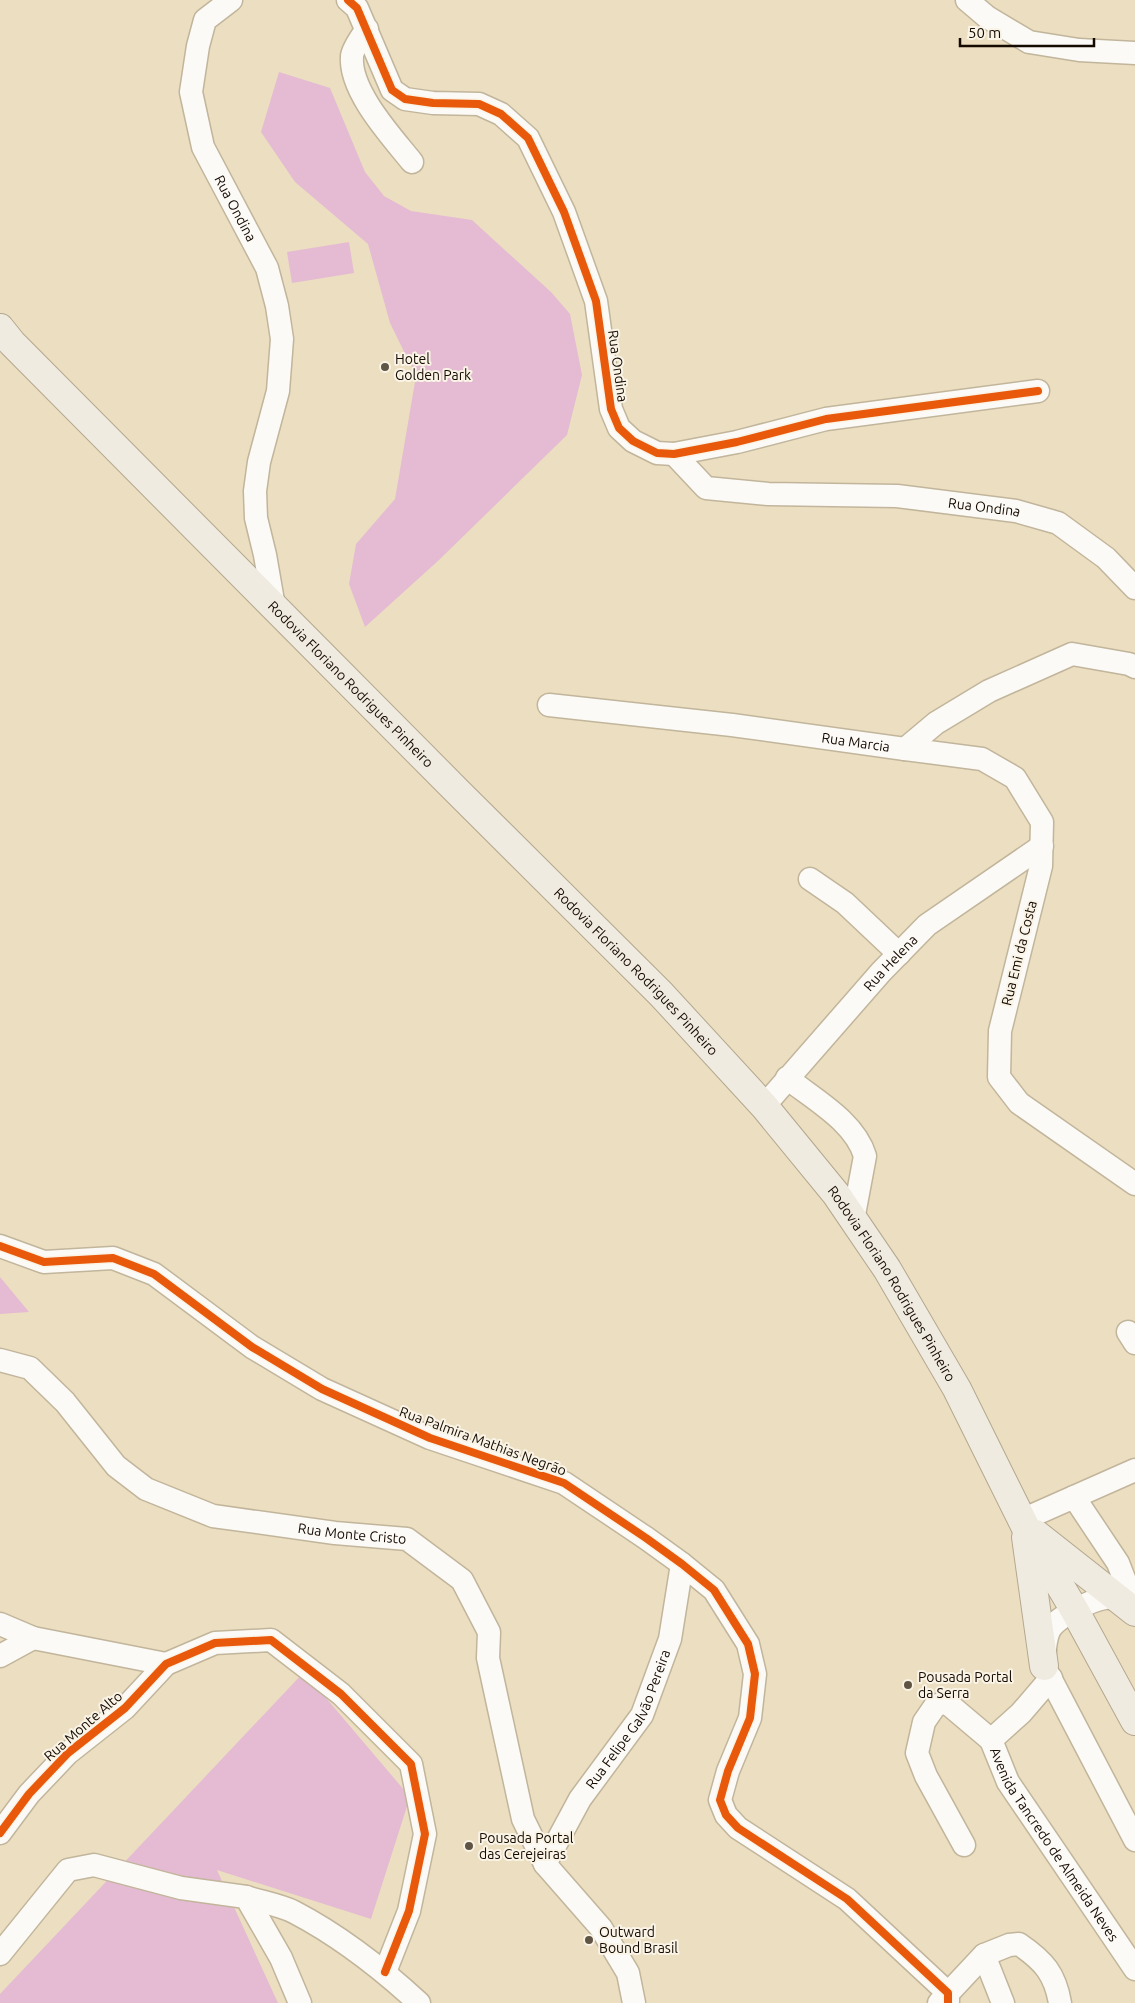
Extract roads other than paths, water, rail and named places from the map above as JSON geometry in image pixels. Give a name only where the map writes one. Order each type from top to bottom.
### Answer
[{"type":"main road","name":"Rodovia Floriano Rodrigues Pinheiro","points":[[0,328],[12,343],[274,607],[661,994],[764,1106],[836,1194],[887,1269],[957,1389],[1024,1523],[1135,1721]]},
{"type":"main road","points":[[1024,1523],[1134,1611]]},
{"type":"main road","points":[[1024,1523],[1048,1672]]},
{"type":"street","name":"Rua Ondina","points":[[231,0],[205,20],[198,46],[192,92],[203,147],[267,268],[281,330],[278,391],[259,462],[255,491],[256,518],[274,607]]},
{"type":"street","name":"Rua Ondina","points":[[348,0],[357,8],[392,90],[405,99],[433,103],[479,104],[501,114],[528,138],[564,212],[596,301],[611,408],[619,428],[633,441],[657,453],[674,454],[737,442],[826,419],[1038,391]]},
{"type":"street","points":[[967,0],[987,17],[1029,42],[1079,50],[1135,54]]},
{"type":"street","points":[[367,29],[352,55],[355,75],[372,112],[412,162]]},
{"type":"street","name":"Rua Ondina","points":[[674,454],[706,488],[768,494],[896,496],[1016,512],[1058,523],[1106,558],[1135,588]]},
{"type":"street","name":"Rua Marcia","points":[[549,705],[732,725],[905,749],[936,723],[989,692],[1072,654],[1129,664],[1135,667]]},
{"type":"street","name":"Rua Emi da Costa","points":[[905,749],[982,759],[1015,778],[1042,822],[1041,866],[1000,1031],[999,1077],[1019,1103],[1135,1184]]},
{"type":"street","name":"Rua Helena","points":[[764,1106],[787,1078],[927,925],[1042,846]]},
{"type":"street","points":[[810,880],[845,903],[899,954]]},
{"type":"street","points":[[787,1078],[840,1120],[853,1133],[863,1148],[865,1156],[853,1220]]},
{"type":"street","name":"Rua Palmira Mathias Negrão","points":[[0,1246],[44,1262],[113,1258],[154,1274],[252,1347],[322,1390],[430,1438],[564,1484],[682,1564],[714,1590],[748,1644],[755,1674],[750,1718],[728,1771],[720,1800],[726,1815],[738,1828],[847,1899],[945,2000]]},
{"type":"street","name":"Rua Monte Cristo","points":[[0,1360],[30,1368],[65,1402],[116,1466],[146,1489],[213,1516],[335,1533],[407,1539],[462,1580],[489,1632],[488,1658],[523,1819],[545,1864],[601,1928],[628,1973],[634,2003]]},
{"type":"street","points":[[1024,1523],[1074,1497],[1135,1470]]},
{"type":"street","points":[[1074,1497],[1118,1563],[1134,1611]]},
{"type":"street","name":"Rua Felipe Galvão Pereira","points":[[545,1864],[580,1799],[642,1716],[670,1639],[682,1564]]},
{"type":"street","points":[[1134,1611],[1121,1602],[1107,1598],[1096,1600],[1062,1618],[1050,1630],[1045,1645],[1048,1672],[1135,1840]]},
{"type":"street","points":[[0,1624],[33,1638],[166,1664],[215,1643],[271,1640],[341,1694],[411,1764],[425,1834],[409,1911],[385,1972]]},
{"type":"street","points":[[0,1656],[33,1638]]},
{"type":"street","name":"Rua Monte Alto","points":[[0,1833],[29,1794],[68,1753],[126,1708],[166,1664]]},
{"type":"street","name":"Avenida Tancredo de Almeida Neves","points":[[1048,1672],[1021,1713],[991,1740],[1008,1782],[1135,1969]]},
{"type":"street","points":[[964,1845],[926,1776],[917,1753],[924,1722],[935,1706],[946,1702],[991,1740]]},
{"type":"street","points":[[0,1954],[68,1870],[94,1865],[181,1888],[246,1897],[293,1911],[365,1956],[419,2003]]},
{"type":"street","points":[[246,1897],[281,1958],[300,2003]]},
{"type":"street","points":[[945,2000],[984,1955],[1009,1945],[1019,1944],[1041,1961],[1057,1984],[1060,2003]]},
{"type":"street","points":[[984,1955],[1003,2003]]},
{"type":"place","name":"Hotel Golden Park","points":[[385,367]]},
{"type":"place","name":"Pousada Portal da Serra","points":[[908,1685]]},
{"type":"place","name":"Pousada Portal das Cerejeiras","points":[[469,1846]]},
{"type":"place","name":"Outward Bound Brasil","points":[[589,1940]]}]
